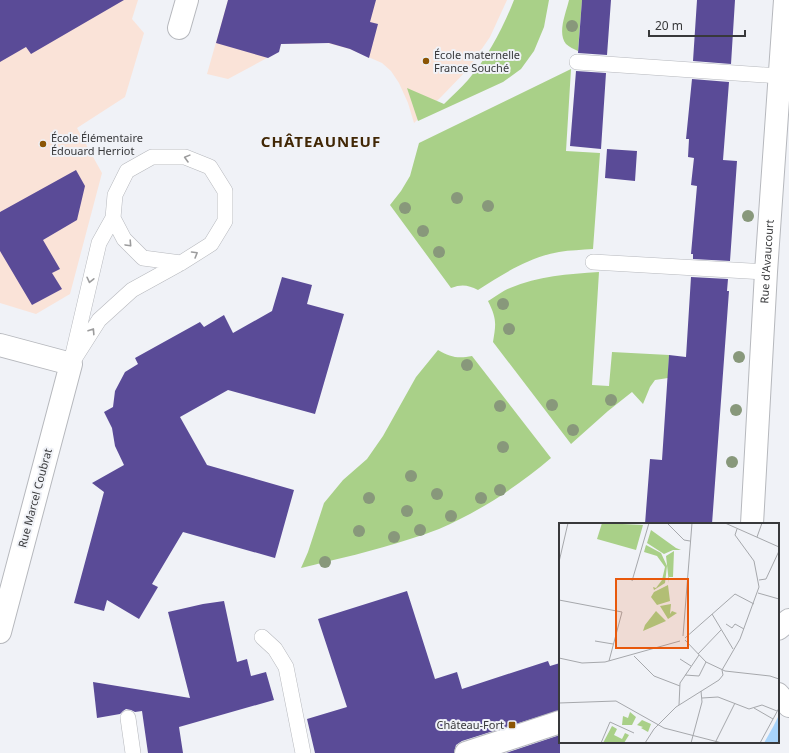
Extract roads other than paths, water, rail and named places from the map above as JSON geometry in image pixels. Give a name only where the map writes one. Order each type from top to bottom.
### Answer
[{"type":"street","points":[[179,28],[187,0]]},
{"type":"street","name":"Rue d'Avaucourt","points":[[752,523],[766,272],[785,0]]},
{"type":"street","points":[[0,345],[71,364]]},
{"type":"street","name":"Rue Marcel Coubrat","points":[[0,632],[71,364]]},
{"type":"street","points":[[779,628],[789,620]]},
{"type":"street","points":[[779,695],[789,706]]},
{"type":"street","points":[[466,753],[559,722]]},
{"type":"lane","points":[[577,62],[780,76]]},
{"type":"lane","name":"Rue Marcel Coubrat","points":[[71,364],[99,320],[132,290],[181,262],[211,244],[225,221],[225,191],[210,167],[185,157],[152,157],[127,171],[115,196],[114,218],[124,239],[143,258],[181,262]]},
{"type":"lane","name":"Rue Marcel Coubrat","points":[[71,364],[99,243],[114,218]]},
{"type":"lane","points":[[593,262],[766,272]]},
{"type":"lane","points":[[262,637],[275,649],[286,667],[303,753]]},
{"type":"lane","points":[[128,718],[132,753]]},
{"type":"place","name":"École maternelle France Souché","points":[[426,61]]},
{"type":"place","name":"École Élémentaire Édouard Herriot","points":[[43,144]]},
{"type":"place","name":"Château-Fort","points":[[512,725]]},
{"type":"district","name":"CHÂTEAUNEUF","points":[[321,142]]}]
